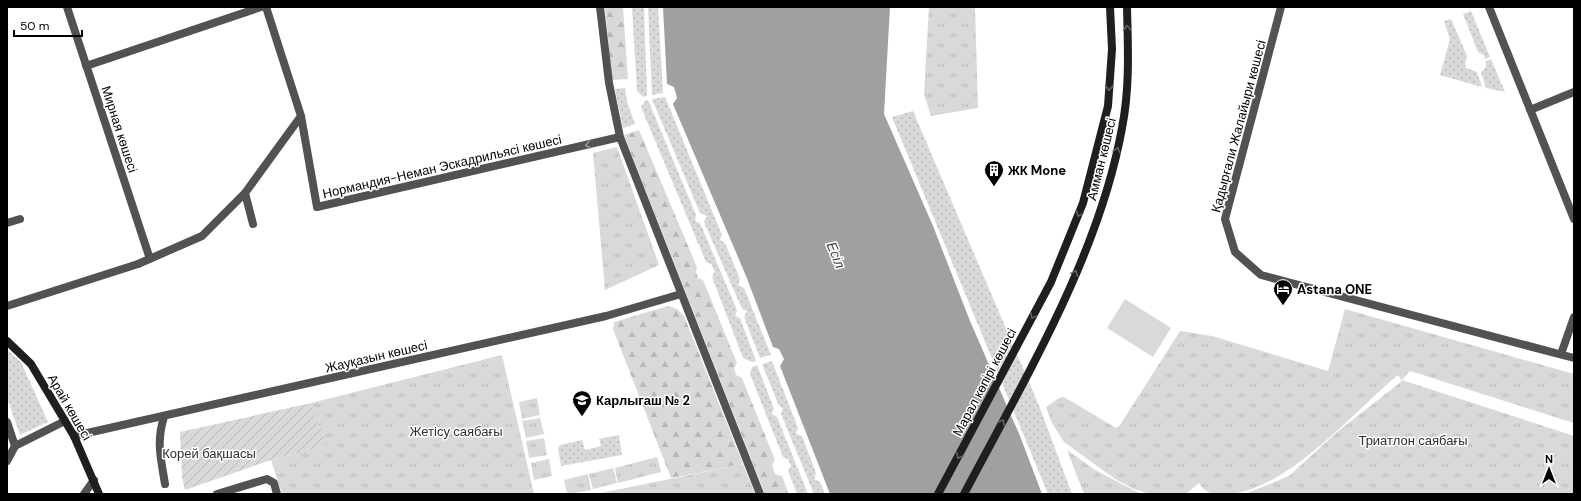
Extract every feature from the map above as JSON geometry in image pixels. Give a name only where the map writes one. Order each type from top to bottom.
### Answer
[{"type":"main road","name":"Амман көшесі","points":[[1051,282],[1083,203],[1108,106],[1112,49],[1110,7]]},
{"type":"main road","name":"Амман көшесі","points":[[964,494],[1060,309],[1102,205],[1122,128],[1128,84],[1126,7]]},
{"type":"main road","name":"Марал көпірі көшесі","points":[[938,494],[1051,282]]},
{"type":"main road","name":"Арай көшесі","points":[[7,341],[31,364],[74,436],[99,494]]},
{"type":"street","name":"Мирная көшесі","points":[[67,7],[150,258]]},
{"type":"street","points":[[86,66],[261,7]]},
{"type":"street","points":[[7,306],[138,264],[202,236],[245,193],[301,116],[266,7]]},
{"type":"street","points":[[600,7],[609,83],[620,137],[760,494]]},
{"type":"street","name":"Қадырғали Жалайыри көшесі","points":[[1282,7],[1225,218],[1235,252],[1261,275],[1574,358]]},
{"type":"street","points":[[1489,7],[1574,219]]},
{"type":"street","points":[[1530,110],[1574,92]]},
{"type":"street","name":"Нормандия-Неман Эскадрильясі көшесі","points":[[301,116],[316,207],[620,137]]},
{"type":"street","points":[[245,193],[253,224]]},
{"type":"street","points":[[7,223],[20,219]]},
{"type":"street","name":"Жауқазын көшесі","points":[[74,436],[164,417],[606,316],[681,294]]},
{"type":"street","points":[[1561,354],[1574,317]]},
{"type":"street","points":[[164,417],[158,446],[165,484]]},
{"type":"street","points":[[7,461],[15,446],[65,421]]},
{"type":"street","points":[[7,422],[15,446]]},
{"type":"street","points":[[217,494],[267,479],[274,483],[277,494]]},
{"type":"street","points":[[84,494],[94,480]]},
{"type":"green space","points":[[605,7],[623,7],[628,79],[612,80]]},
{"type":"green space","points":[[632,7],[644,7],[647,96],[643,97],[637,91]]},
{"type":"green space","points":[[648,7],[658,7],[663,93],[652,95]]},
{"type":"green space","points":[[929,7],[975,7],[978,108],[931,116],[924,94]]},
{"type":"green space","points":[[1471,11],[1490,57],[1485,59],[1484,55],[1478,52],[1463,14]]},
{"type":"green space","points":[[1451,19],[1467,56],[1465,63],[1466,68],[1477,72],[1482,87],[1440,75],[1450,39],[1444,21]]},
{"type":"green space","points":[[1491,59],[1505,92],[1486,88],[1481,72],[1486,67],[1486,61]]},
{"type":"green space","points":[[625,88],[627,102],[635,124],[623,128],[615,89]]},
{"type":"green space","points":[[665,97],[722,235],[720,240],[725,243],[740,279],[738,285],[744,288],[771,355],[760,358],[744,317],[747,311],[742,309],[704,222],[707,216],[700,213],[652,99]]},
{"type":"green space","points":[[648,100],[696,215],[695,221],[700,223],[737,310],[735,316],[740,318],[756,361],[752,362],[743,358],[712,277],[715,271],[711,264],[706,262],[641,107],[645,101]]},
{"type":"green space","points":[[913,111],[1040,408],[1072,494],[1048,494],[892,117]]},
{"type":"green space","points":[[639,130],[697,267],[696,272],[698,278],[703,280],[737,363],[734,368],[736,375],[742,378],[775,460],[772,465],[775,474],[782,476],[789,494],[765,494],[624,135]]},
{"type":"green space","points":[[617,147],[659,265],[605,290],[593,153]]},
{"type":"green space","points":[[1125,299],[1171,328],[1153,357],[1107,328]]},
{"type":"green space","points":[[668,306],[677,309],[684,316],[743,464],[671,478],[613,329],[614,322]]},
{"type":"green space","name":"Триатлон саябағы","points":[[1345,309],[1574,374],[1574,423],[1410,371],[1402,380],[1574,436],[1574,494],[1245,494],[1289,476],[1336,433],[1402,381],[1398,375],[1339,429],[1294,466],[1271,481],[1248,490],[1225,494],[1210,493],[1199,483],[1186,494],[1150,494],[1134,489],[1115,479],[1064,442],[1052,423],[1046,407],[1059,398],[1064,397],[1116,428],[1120,425],[1180,331],[1212,336],[1328,371]]},
{"type":"green space","points":[[7,350],[21,362],[48,422],[20,435],[7,398]]},
{"type":"green space","name":"Жетісу саябағы","points":[[502,355],[534,494],[282,494],[271,460],[326,445],[311,403]]},
{"type":"green space","points":[[772,361],[798,428],[796,434],[802,436],[816,473],[814,479],[820,482],[825,494],[814,494],[781,414],[783,408],[779,406],[762,364]]},
{"type":"green space","points":[[757,365],[774,409],[772,414],[777,417],[808,494],[797,494],[788,471],[791,466],[788,459],[783,457],[750,374],[752,367]]},
{"type":"green space","points":[[537,398],[540,415],[522,419],[519,402]]},
{"type":"green space","name":"Корей бақшасы","points":[[311,403],[327,445],[271,460],[185,490],[182,478],[180,432]]},
{"type":"green space","points":[[540,418],[544,434],[526,438],[522,421]]},
{"type":"green space","points":[[619,435],[622,455],[561,466],[558,448],[560,445],[582,440],[585,450],[601,446],[599,439]]},
{"type":"green space","points":[[544,438],[547,455],[529,458],[526,441]]},
{"type":"green space","points":[[1067,450],[1095,470],[1141,494],[1084,494]]},
{"type":"green space","points":[[657,457],[661,472],[618,483],[615,468]]},
{"type":"green space","points":[[549,459],[552,476],[534,480],[531,463]]},
{"type":"green space","points":[[743,464],[755,494],[596,494]]},
{"type":"green space","points":[[613,468],[617,483],[593,489],[589,474]]},
{"type":"green space","points":[[588,474],[591,490],[567,494],[564,480]]},
{"type":"water","name":"Есіл","points":[[663,7],[890,7],[884,114],[933,226],[970,321],[1020,436],[1042,494],[830,494],[780,366],[784,359],[779,349],[773,347],[746,276],[673,104],[677,98],[674,87],[667,84]]},
{"type":"place","name":"ЖК Mone","points":[[994,187]]},
{"type":"place","name":"Astana ONE","points":[[1283,306]]},
{"type":"place","name":"Карлыгаш № 2","points":[[582,417]]}]
